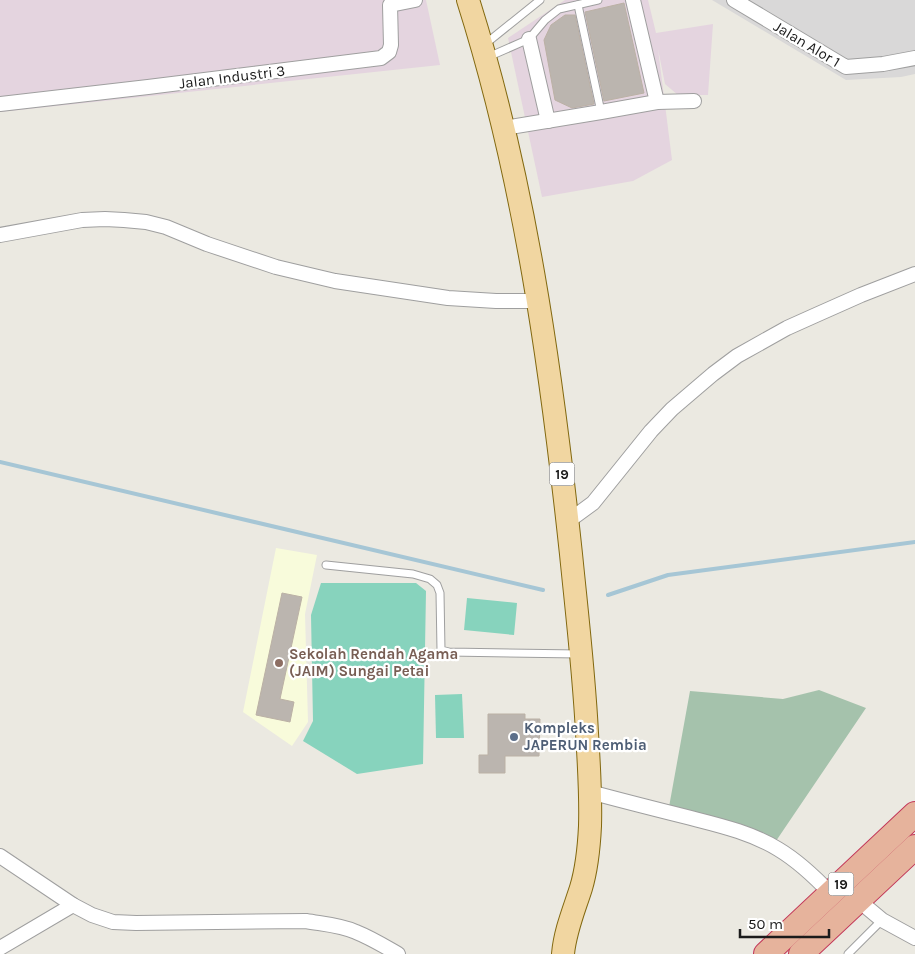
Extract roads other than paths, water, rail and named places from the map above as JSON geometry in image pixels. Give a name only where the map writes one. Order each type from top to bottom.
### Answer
[{"type":"highway","name":"19","points":[[766,954],[915,814]]},
{"type":"highway","name":"19","points":[[801,954],[915,847]]},
{"type":"main road","name":"19","points":[[468,0],[504,128],[527,238],[553,402],[582,654],[590,792],[590,827],[585,870],[567,930],[563,954]]},
{"type":"street","name":"Jalan Industri 3","points":[[0,104],[148,88],[381,58],[389,52],[390,45],[389,2],[415,0]]},
{"type":"street","points":[[633,0],[657,102]]},
{"type":"street","name":"Jalan Alor 1","points":[[734,0],[752,5],[846,67],[883,64],[915,58]]},
{"type":"street","points":[[529,39],[548,121]]},
{"type":"street","points":[[504,128],[657,102],[694,101]]},
{"type":"street","points":[[0,235],[82,220],[105,219],[146,222],[166,227],[207,244],[267,264],[335,281],[448,298],[496,302],[537,301]]},
{"type":"street","points":[[568,522],[593,503],[651,431],[672,409],[736,356],[794,324],[915,274]]},
{"type":"street","points":[[590,792],[729,828],[757,838],[778,849],[796,862],[831,894]]},
{"type":"street","points":[[0,856],[74,905],[92,915],[113,922],[306,921],[355,931],[398,954]]},
{"type":"street","points":[[858,900],[882,920],[913,937]]},
{"type":"street","points":[[0,948],[74,905]]},
{"type":"lane","points":[[484,52],[540,0]]},
{"type":"lane","points":[[484,52],[529,39],[545,20],[559,9],[598,0]]},
{"type":"lane","points":[[578,5],[602,112]]},
{"type":"lane","points":[[326,565],[413,574],[430,579],[440,593],[441,650],[449,652],[582,654]]},
{"type":"lane","points":[[848,954],[882,920]]},
{"type":"waterway","points":[[0,462],[543,590]]},
{"type":"waterway","points":[[608,595],[668,575],[915,542]]},
{"type":"place","name":"Sekolah Rendah Agama (JAIM) Sungai Petai","points":[[279,663]]},
{"type":"place","name":"Kompleks JAPERUN Rembia","points":[[514,737]]}]
